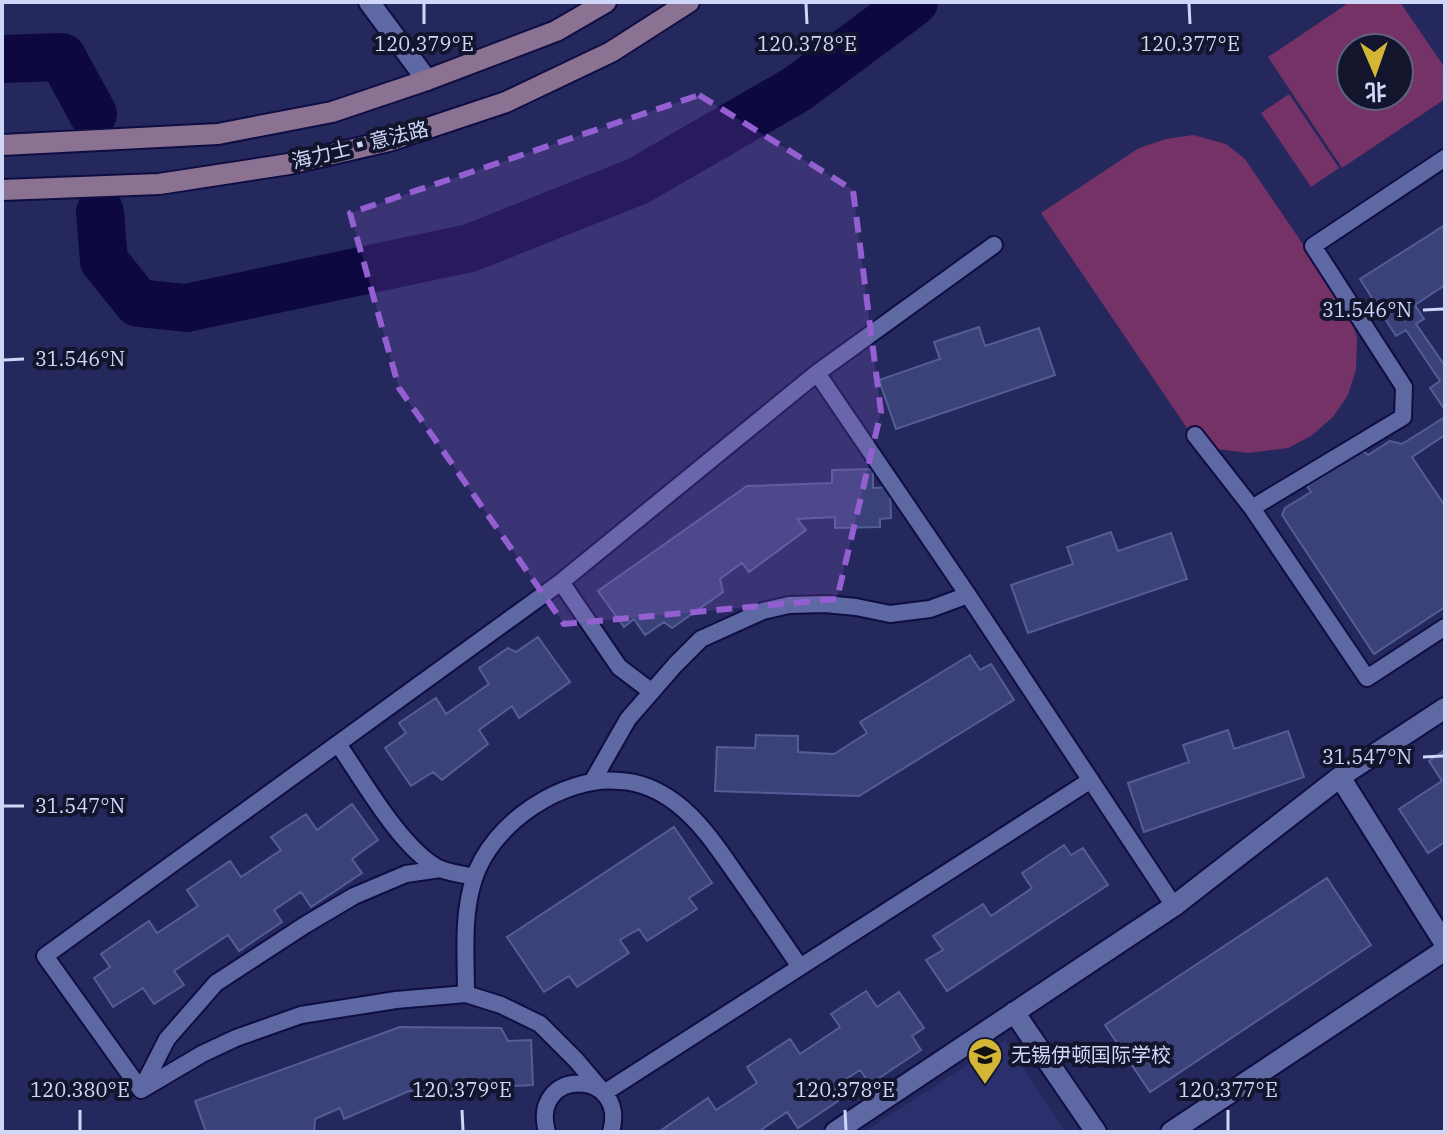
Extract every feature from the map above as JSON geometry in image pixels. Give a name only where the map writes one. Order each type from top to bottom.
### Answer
[{"type":"street","points":[[369,2],[427,80]]},
{"type":"street","points":[[2,145],[218,134],[332,112],[556,31],[606,2]]},
{"type":"street","name":"海力士▪意法路","points":[[2,190],[159,184],[289,164],[389,141],[506,102],[611,52],[689,2]]},
{"type":"street","points":[[835,1132],[1174,906],[1340,777],[1445,708]]},
{"type":"street","points":[[1171,1132],[1445,947],[1340,777]]},
{"type":"street","points":[[1014,1012],[1096,1132]]},
{"type":"lane","points":[[1252,508],[1403,417],[1404,387],[1313,246],[1445,158]]},
{"type":"lane","points":[[141,1090],[45,956],[561,582],[817,373],[994,245]]},
{"type":"lane","points":[[817,373],[1174,906]]},
{"type":"lane","points":[[1195,435],[1252,508],[1367,678],[1445,627]]},
{"type":"lane","points":[[561,582],[619,667],[652,692]]},
{"type":"lane","points":[[592,782],[628,719],[701,639],[763,611],[789,605],[825,604],[890,614],[930,609],[968,595]]},
{"type":"lane","points":[[338,744],[413,849],[440,869]]},
{"type":"lane","points":[[466,994],[467,910],[474,877],[488,850],[508,824],[533,805],[561,791],[592,782],[619,780],[647,786],[674,801],[701,824],[800,967]]},
{"type":"lane","points":[[604,1093],[1091,780]]},
{"type":"lane","points":[[141,1090],[167,1039],[216,983],[305,925],[354,896],[406,874],[440,869],[474,877]]},
{"type":"lane","points":[[141,1090],[236,1038],[301,1015],[396,1000],[466,994],[501,1005],[540,1024],[576,1060],[610,1102],[614,1112],[611,1132]]},
{"type":"lane","points":[[547,1132],[545,1110],[549,1098],[558,1090],[569,1084],[581,1083],[604,1093]]},
{"type":"highlighted area","points":[[699,95],[853,190],[881,412],[837,599],[564,624],[399,388],[350,213]]},
{"type":"shaded area","points":[[1350,2],[1400,2],[1445,68],[1445,99],[1342,168],[1268,57]]},
{"type":"shaded area","points":[[1289,94],[1339,168],[1311,187],[1261,113]]},
{"type":"shaded area","points":[[1193,135],[1226,144],[1245,159],[1349,312],[1357,337],[1356,370],[1348,395],[1333,417],[1311,436],[1288,448],[1248,453],[1217,449],[1189,431],[1041,213],[1139,148],[1166,139]]},
{"type":"shaded area","name":"无锡伊顿国际学校","points":[[1005,1040],[1065,1132],[864,1132]]},
{"type":"building","points":[[1445,225],[1445,285],[1415,305],[1424,319],[1416,324],[1445,366],[1445,410],[1430,388],[1440,381],[1406,330],[1396,336],[1360,279]]},
{"type":"building","points":[[979,327],[985,346],[1039,328],[1055,375],[896,429],[879,380],[940,359],[934,342]]},
{"type":"building","points":[[1445,417],[1445,435],[1412,457],[1445,506],[1445,607],[1374,654],[1282,515],[1285,508],[1311,492],[1307,486],[1363,451],[1368,455],[1390,441],[1402,444]]},
{"type":"building","points":[[873,469],[873,488],[890,487],[891,518],[880,519],[880,527],[835,528],[835,517],[797,519],[806,530],[749,572],[742,563],[720,579],[723,592],[672,628],[664,622],[645,635],[634,619],[624,627],[598,591],[747,486],[832,483],[832,470]]},
{"type":"building","points":[[1111,532],[1118,551],[1171,533],[1187,579],[1028,633],[1011,585],[1073,564],[1067,547]]},
{"type":"building","points":[[538,637],[570,682],[519,718],[512,706],[479,730],[488,744],[442,780],[433,772],[411,786],[385,748],[406,733],[399,723],[436,698],[446,714],[489,684],[479,668],[508,648],[516,652]]},
{"type":"building","points":[[970,655],[980,670],[991,664],[1014,700],[859,796],[715,791],[717,747],[755,748],[756,735],[798,736],[798,752],[834,754],[867,733],[860,722]]},
{"type":"building","points":[[1228,730],[1234,749],[1288,731],[1304,777],[1144,832],[1128,783],[1189,762],[1183,745]]},
{"type":"building","points":[[1445,750],[1445,842],[1428,853],[1399,809],[1442,781],[1429,761]]},
{"type":"building","points":[[352,804],[378,840],[352,859],[362,873],[311,907],[301,892],[274,910],[282,922],[239,951],[228,935],[174,971],[184,985],[154,1004],[143,988],[113,1007],[94,978],[110,967],[101,954],[149,921],[157,933],[198,906],[187,890],[230,861],[241,877],[281,850],[271,837],[306,814],[317,830]]},
{"type":"building","points":[[674,827],[712,883],[689,898],[697,909],[647,941],[639,929],[620,940],[629,953],[577,987],[569,976],[544,992],[507,937]]},
{"type":"building","points":[[1064,845],[1071,855],[1083,848],[1108,885],[947,991],[926,960],[943,950],[933,936],[983,904],[991,916],[1032,888],[1022,873]]},
{"type":"building","points":[[1327,878],[1371,945],[1150,1092],[1105,1025]]},
{"type":"building","points":[[866,991],[877,1007],[899,992],[924,1028],[912,1036],[921,1050],[870,1084],[860,1070],[834,1087],[841,1099],[798,1128],[787,1112],[758,1132],[660,1131],[708,1098],[716,1110],[757,1083],[747,1067],[790,1039],[800,1054],[840,1027],[831,1014]]},
{"type":"building","points":[[400,1027],[501,1028],[508,1041],[531,1040],[533,1085],[409,1091],[344,1119],[340,1108],[315,1119],[314,1132],[206,1132],[195,1101]]},
{"type":"waterway","points":[[100,212],[104,261],[138,303],[186,308],[470,248],[638,181],[797,89],[914,2]]},
{"type":"waterway","points":[[2,59],[62,57],[93,114]]},
{"type":"place","name":"无锡伊顿国际学校","points":[[985,1086]]}]
